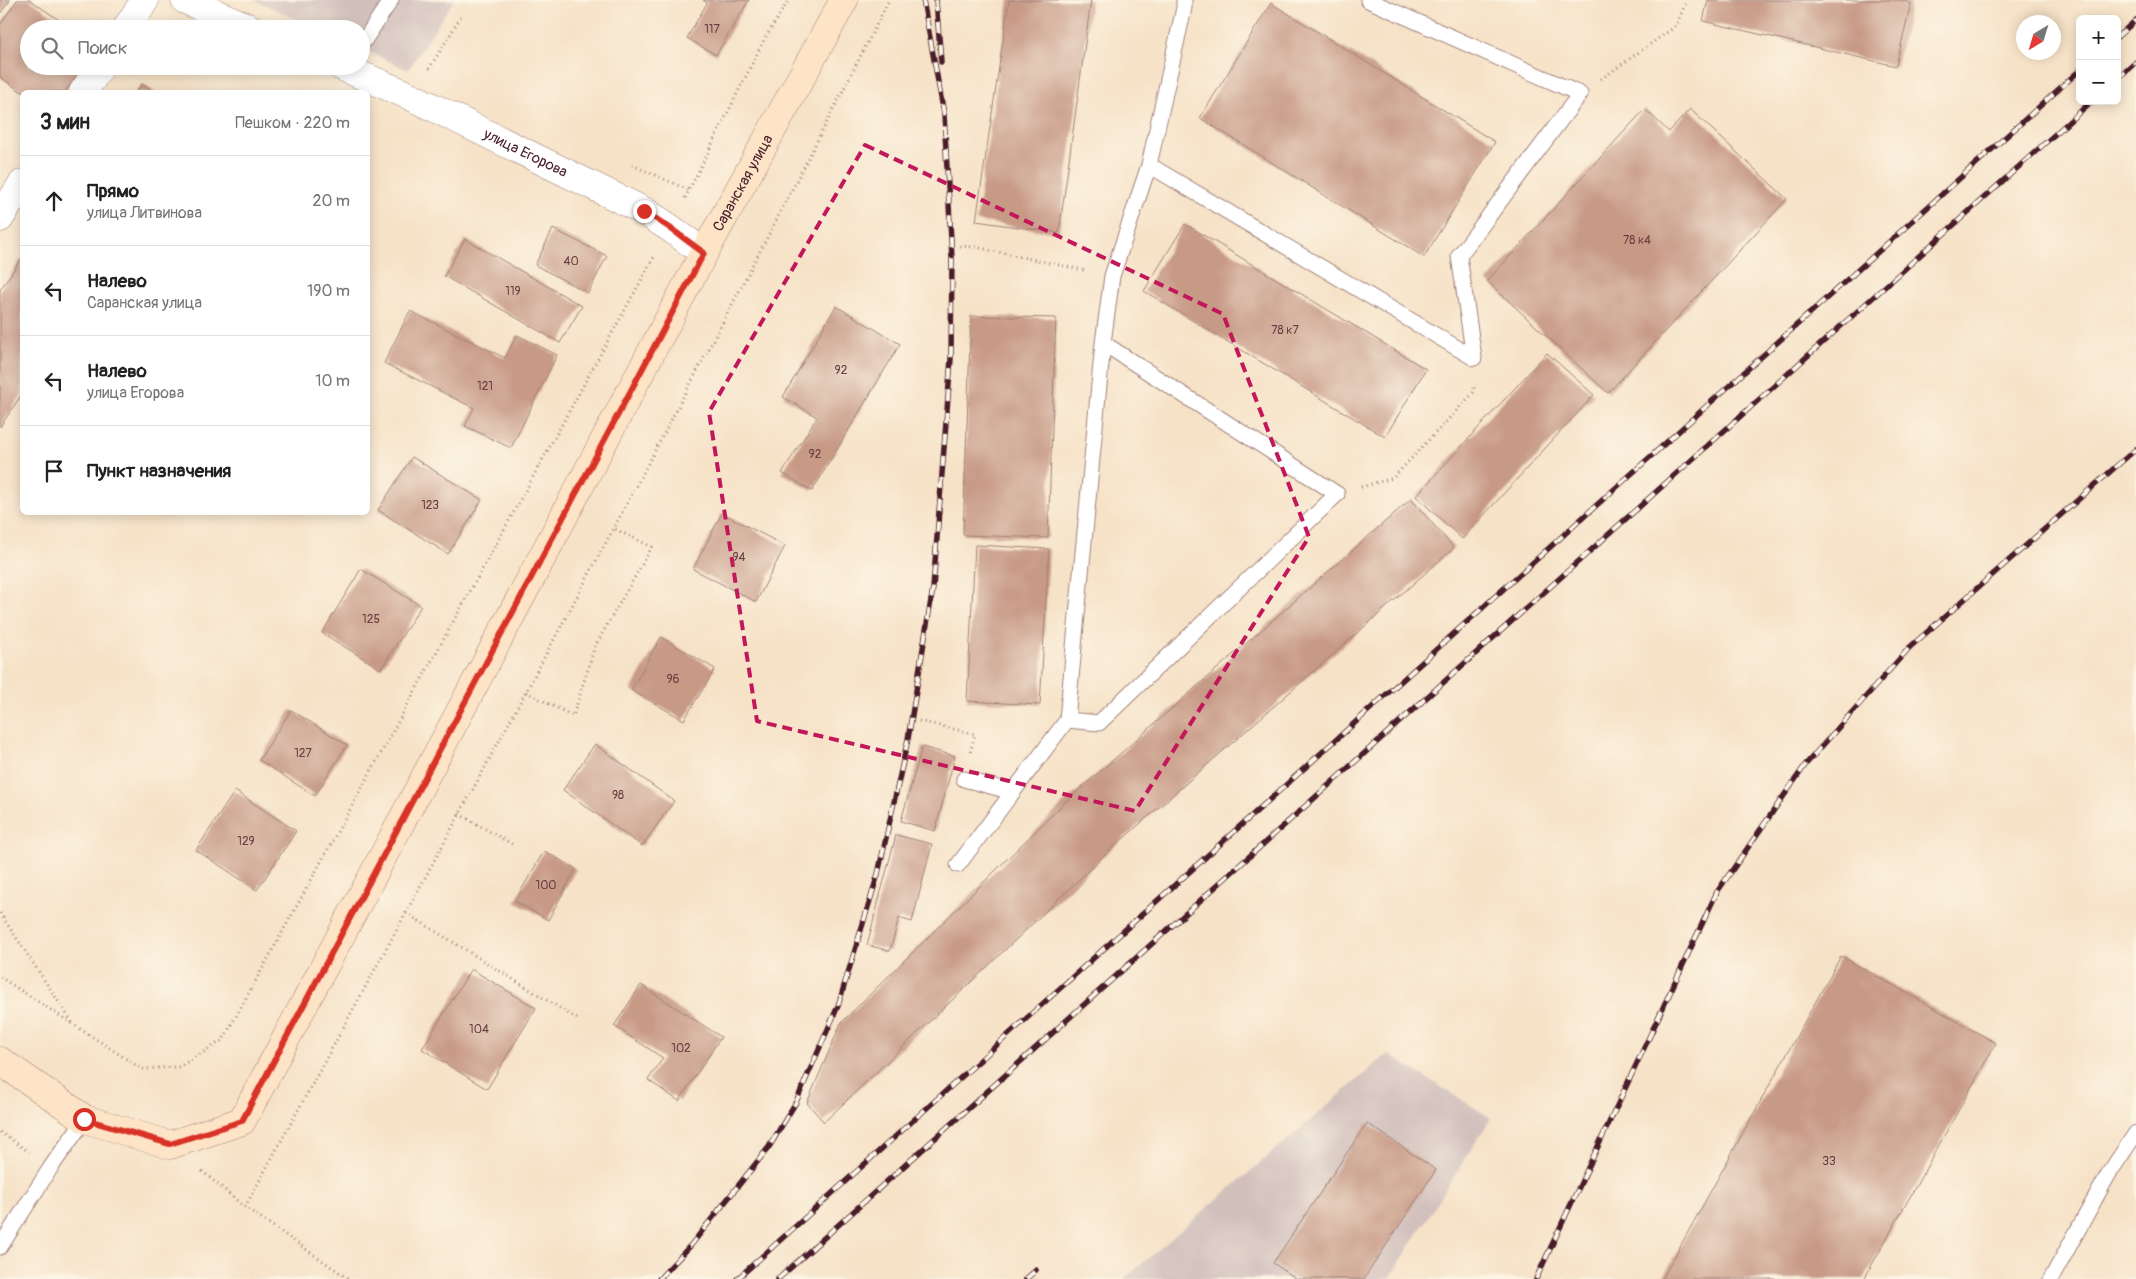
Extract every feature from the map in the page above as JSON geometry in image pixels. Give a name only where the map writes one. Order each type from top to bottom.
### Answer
[{"type":"main road","name":"Саранская улица","points":[[170,1144],[242,1121],[704,253],[844,0]]},
{"type":"main road","points":[[0,1061],[84,1119],[170,1144]]},
{"type":"street","points":[[132,20],[145,0]]},
{"type":"street","points":[[185,0],[231,20]]},
{"type":"street","points":[[84,90],[95,75]]},
{"type":"street","name":"улица Егорова","points":[[362,75],[412,97],[644,211],[704,253]]},
{"type":"street","points":[[0,218],[20,187]]},
{"type":"lane","points":[[370,32],[391,0]]},
{"type":"lane","points":[[958,865],[1067,720],[1102,342],[1112,276],[1149,165],[1182,17],[1184,0]]},
{"type":"lane","points":[[1368,0],[1580,94],[1460,256],[1474,358]]},
{"type":"lane","points":[[1149,165],[1474,358]]},
{"type":"lane","points":[[1067,720],[1099,723],[1336,494],[1102,342]]},
{"type":"lane","points":[[964,779],[1013,792]]},
{"type":"lane","points":[[0,1248],[50,1166],[84,1119]]},
{"type":"lane","points":[[2051,1279],[2108,1174],[2136,1133]]},
{"type":"path","points":[[0,977],[142,1069],[179,1067],[223,1040],[670,228],[765,38],[789,0]]},
{"type":"path","points":[[246,1207],[526,692],[829,119],[889,0]]},
{"type":"path","points":[[1580,94],[1676,26],[1687,0]]},
{"type":"path","points":[[412,97],[462,15]]},
{"type":"path","points":[[960,246],[975,247],[1112,276]]},
{"type":"path","points":[[1336,494],[1393,478],[1474,392],[1474,358]]},
{"type":"path","points":[[526,692],[573,716],[595,646],[652,547],[613,528]]},
{"type":"path","points":[[920,721],[975,734],[964,779]]},
{"type":"path","points":[[459,814],[512,844]]},
{"type":"path","points":[[0,913],[75,1027]]},
{"type":"path","points":[[406,913],[579,1020]]},
{"type":"path","points":[[0,1132],[50,1166]]},
{"type":"path","points":[[170,1144],[246,1207],[349,1279]]},
{"type":"highlighted area","points":[[865,145],[1223,314],[1309,537],[1135,811],[757,721],[709,412]]},
{"type":"shaded area","points":[[255,0],[454,0],[408,70],[370,52],[370,20],[298,20]]},
{"type":"shaded area","points":[[1388,1054],[1491,1118],[1389,1279],[1124,1279]]},
{"type":"building","points":[[0,0],[10,0],[0,14]]},
{"type":"building","points":[[17,0],[30,0],[59,20],[20,20],[20,75],[77,75],[66,90],[20,91],[0,77],[0,25]]},
{"type":"building","points":[[703,0],[749,0],[716,55],[687,38],[707,3]]},
{"type":"building","points":[[1009,0],[1091,0],[1059,233],[976,221]]},
{"type":"building","points":[[1708,0],[1899,0],[1911,3],[1896,66],[1703,21]]},
{"type":"building","points":[[1271,3],[1495,142],[1424,257],[1200,118]]},
{"type":"building","points":[[142,84],[152,90],[138,90]]},
{"type":"building","points":[[1645,109],[1669,132],[1690,109],[1787,199],[1608,393],[1487,281]]},
{"type":"building","points":[[1185,224],[1426,369],[1385,437],[1144,291]]},
{"type":"building","points":[[553,229],[607,256],[588,293],[535,265]]},
{"type":"building","points":[[465,239],[582,306],[560,343],[444,276]]},
{"type":"building","points":[[20,261],[20,397],[0,427],[0,290]]},
{"type":"building","points":[[836,306],[900,344],[812,491],[782,473],[817,417],[783,397]]},
{"type":"building","points":[[410,311],[505,358],[517,335],[557,355],[511,448],[465,426],[474,408],[384,363]]},
{"type":"building","points":[[971,316],[1056,318],[1048,538],[963,535]]},
{"type":"building","points":[[1547,353],[1594,395],[1462,539],[1416,496]]},
{"type":"building","points":[[412,457],[482,500],[448,554],[378,510]]},
{"type":"building","points":[[1411,499],[1454,548],[1109,851],[824,1122],[807,1103],[841,1023],[1065,802]]},
{"type":"building","points":[[722,513],[785,546],[756,602],[693,569]]},
{"type":"building","points":[[975,545],[1049,549],[1040,705],[967,701]]},
{"type":"building","points":[[361,569],[421,606],[381,669],[322,633]]},
{"type":"building","points":[[661,637],[715,669],[684,720],[631,690]]},
{"type":"building","points":[[291,710],[347,745],[315,796],[259,760]]},
{"type":"building","points":[[595,744],[674,801],[642,846],[563,790]]},
{"type":"building","points":[[922,747],[955,756],[935,831],[901,821]]},
{"type":"building","points":[[235,791],[296,831],[257,890],[196,850]]},
{"type":"building","points":[[896,835],[932,844],[912,922],[899,918],[890,951],[867,945]]},
{"type":"building","points":[[544,851],[576,869],[548,920],[515,901]]},
{"type":"building","points":[[1841,956],[1996,1043],[1864,1279],[1662,1279]]},
{"type":"building","points":[[471,969],[536,1008],[487,1089],[422,1049]]},
{"type":"building","points":[[641,985],[721,1037],[679,1101],[648,1080],[663,1058],[614,1026]]},
{"type":"building","points":[[1367,1123],[1436,1170],[1364,1279],[1297,1279],[1273,1263]]},
{"type":"railway","points":[[659,1279],[691,1245],[769,1147],[796,1102],[838,1006],[878,874],[908,739],[933,588],[951,359],[952,258],[944,114],[923,0]]},
{"type":"railway","points":[[936,0],[941,62]]},
{"type":"railway","points":[[2121,33],[2136,20]]},
{"type":"railway","points":[[2121,75],[2136,62]]},
{"type":"railway","points":[[737,1279],[2076,74]]},
{"type":"railway","points":[[778,1279],[2088,105]]},
{"type":"railway","points":[[1536,1279],[1717,892],[1806,764],[1910,647],[2136,449]]},
{"type":"railway","points":[[1026,1279],[1036,1270]]},
{"type":"route","points":[[84,1119],[170,1144],[242,1121],[704,253],[644,211]]}]
